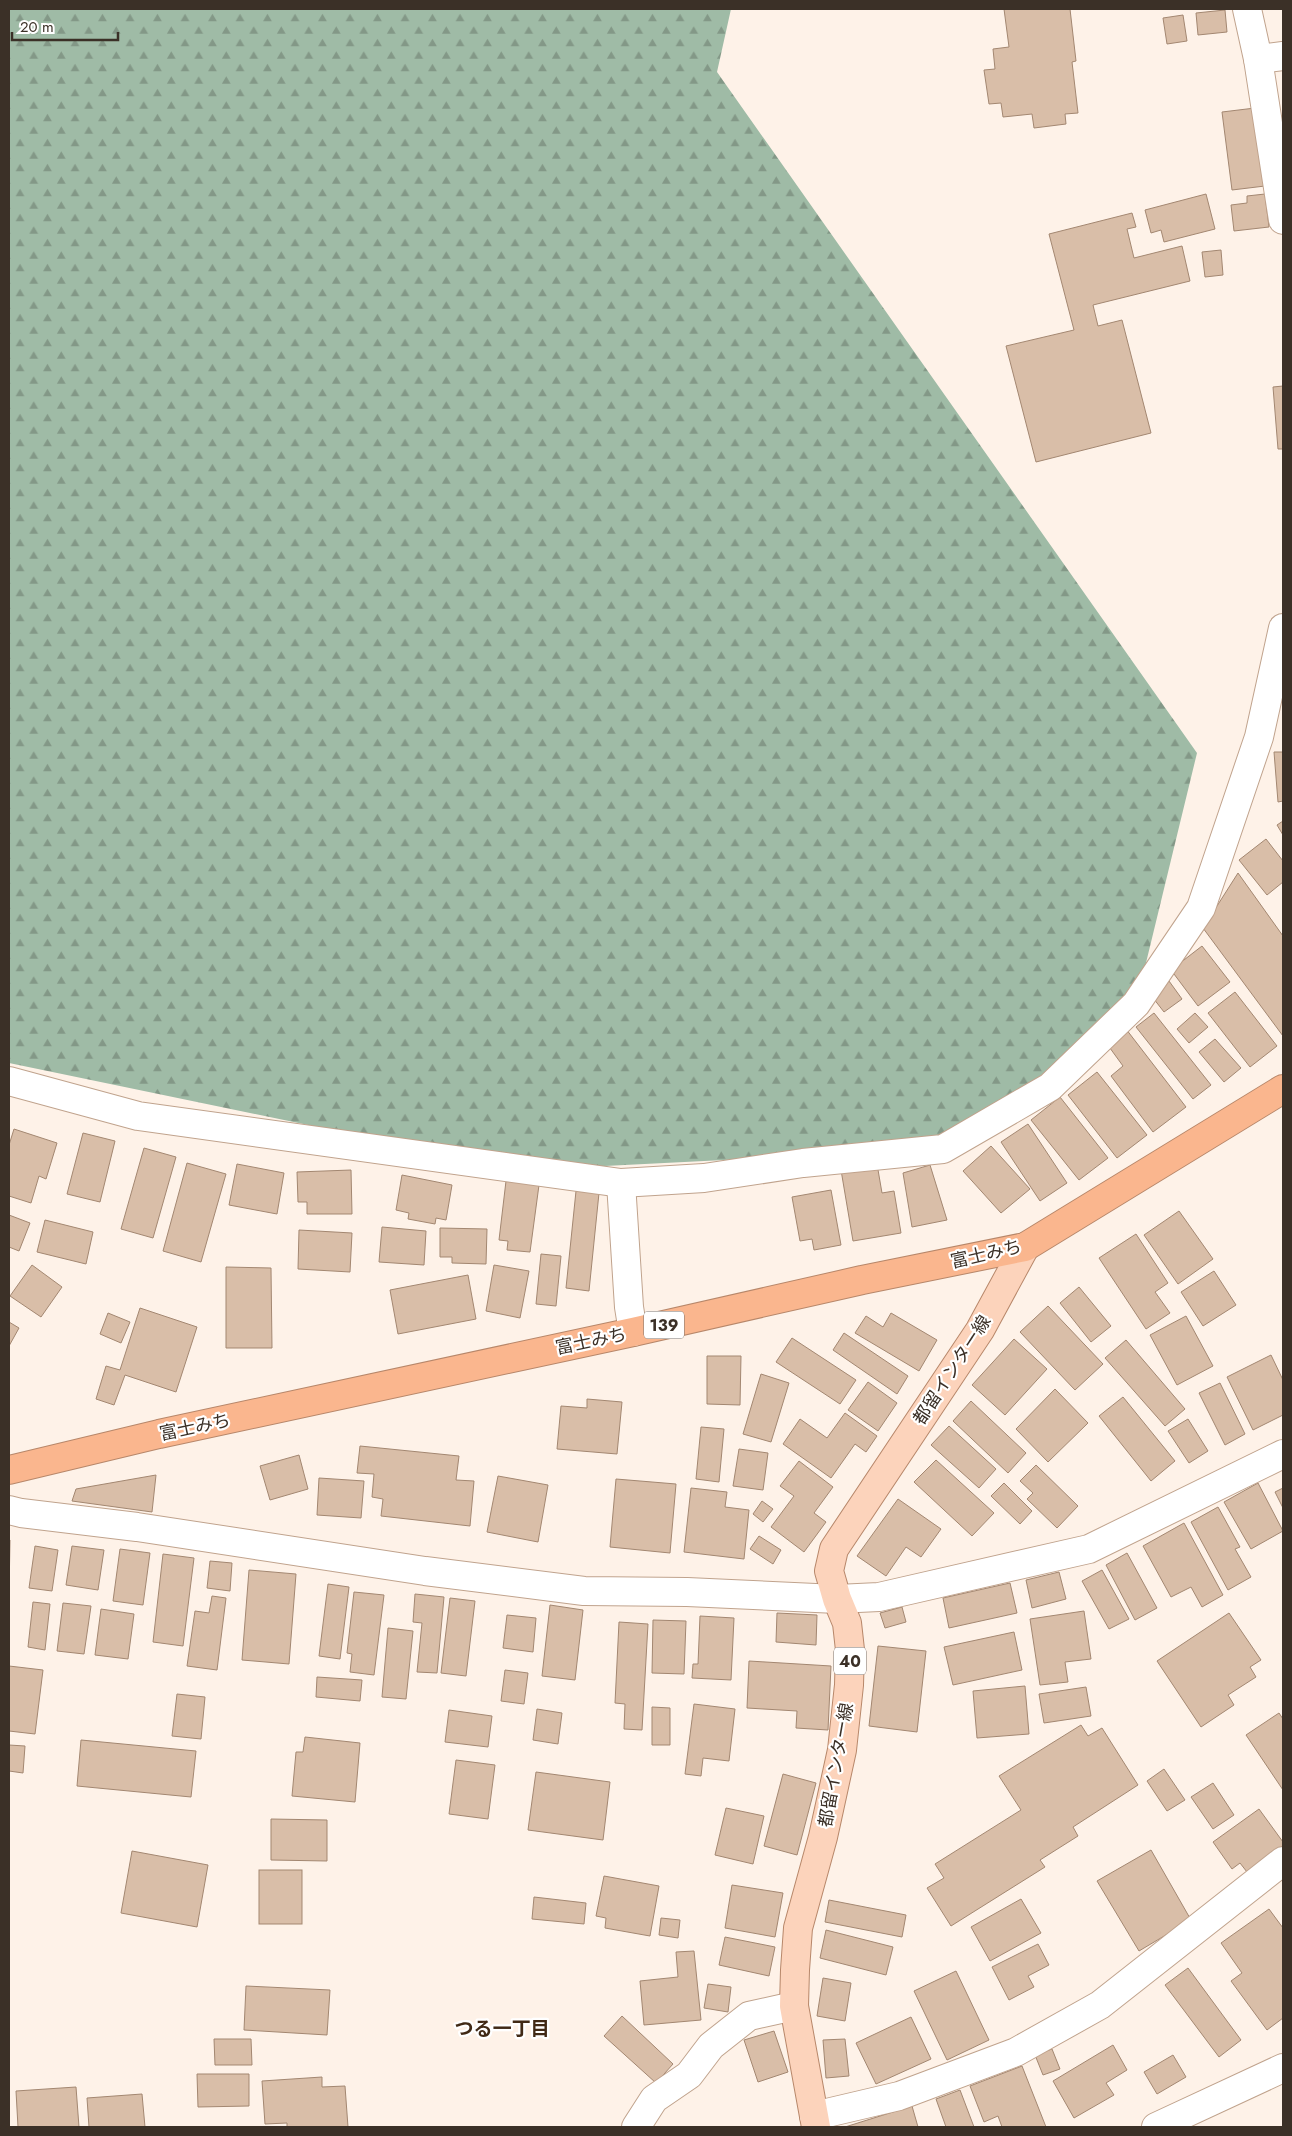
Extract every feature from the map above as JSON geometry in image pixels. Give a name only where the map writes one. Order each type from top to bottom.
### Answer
[{"type":"highway","name":"富士みち","points":[[9,1470],[159,1434],[633,1332],[862,1280],[1025,1247],[1283,1089]]},
{"type":"main road","name":"都留インター線","points":[[815,2122],[794,2006],[798,1928],[823,1837],[842,1750],[844,1731],[850,1650],[847,1623],[837,1599],[829,1571],[834,1549],[980,1330],[1025,1247]]},
{"type":"street","points":[[1247,9],[1271,58],[1283,220]]},
{"type":"street","points":[[9,1081],[138,1116],[621,1183],[704,1178],[804,1163],[943,1149],[1050,1088],[1136,1004],[1201,908],[1259,738],[1283,628]]},
{"type":"street","points":[[621,1183],[633,1332]]},
{"type":"street","points":[[9,1510],[137,1526],[425,1571],[584,1591],[687,1592],[837,1599],[879,1597],[1089,1549],[1283,1454]]},
{"type":"street","points":[[815,2122],[900,2096],[1016,2052],[1100,2005],[1283,1861]]},
{"type":"street","points":[[636,2127],[654,2099],[689,2075],[711,2046],[749,2016],[794,2006]]},
{"type":"street","points":[[1156,2127],[1283,2068]]},
{"type":"green space","points":[[9,9],[731,9],[717,72],[1197,753],[1136,1004],[943,1149],[525,1170],[9,1063]]},
{"type":"building","points":[[1004,9],[1070,9],[1076,61],[1072,62],[1078,113],[1065,114],[1066,124],[1034,128],[1032,114],[1003,117],[1001,103],[989,104],[984,70],[995,69],[993,49],[1009,47]]},
{"type":"building","points":[[1225,10],[1227,32],[1198,35],[1196,13]]},
{"type":"building","points":[[1183,15],[1187,41],[1167,44],[1163,18]]},
{"type":"building","points":[[1255,108],[1265,186],[1232,190],[1222,112]]},
{"type":"building","points":[[1206,194],[1215,229],[1164,242],[1161,230],[1151,233],[1145,210]]},
{"type":"building","points":[[1265,194],[1269,227],[1234,231],[1231,205],[1247,203],[1247,196]]},
{"type":"building","points":[[1132,213],[1136,227],[1127,229],[1134,258],[1182,246],[1190,281],[1093,305],[1098,326],[1122,320],[1151,433],[1036,462],[1006,346],[1074,330],[1049,234]]},
{"type":"building","points":[[1221,250],[1223,275],[1205,277],[1202,252]]},
{"type":"building","points":[[1283,386],[1283,449],[1278,449],[1273,387]]},
{"type":"building","points":[[1274,752],[1283,752],[1283,801],[1278,802]]},
{"type":"building","points":[[1283,821],[1283,835],[1277,825]]},
{"type":"building","points":[[1266,839],[1283,861],[1283,882],[1267,895],[1239,860]]},
{"type":"building","points":[[1238,873],[1283,936],[1283,1036],[1203,928]]},
{"type":"building","points":[[1202,946],[1230,982],[1198,1006],[1171,970]]},
{"type":"building","points":[[1169,981],[1182,999],[1164,1012],[1150,994]]},
{"type":"building","points":[[1235,992],[1277,1046],[1250,1067],[1208,1013]]},
{"type":"building","points":[[1154,1013],[1211,1085],[1193,1099],[1136,1027]]},
{"type":"building","points":[[1195,1013],[1208,1027],[1189,1043],[1177,1029]]},
{"type":"building","points":[[1126,1029],[1186,1107],[1153,1132],[1111,1076],[1123,1066],[1107,1044]]},
{"type":"building","points":[[1215,1039],[1241,1068],[1224,1082],[1199,1052]]},
{"type":"building","points":[[1097,1072],[1147,1135],[1117,1158],[1068,1095]]},
{"type":"building","points":[[1060,1097],[1108,1158],[1079,1180],[1031,1120]]},
{"type":"building","points":[[1028,1124],[1067,1183],[1040,1201],[1001,1142]]},
{"type":"building","points":[[14,1129],[57,1143],[46,1179],[39,1176],[31,1203],[9,1196],[9,1145]]},
{"type":"building","points":[[83,1133],[115,1141],[100,1202],[67,1194]]},
{"type":"building","points":[[991,1146],[1030,1189],[1001,1213],[963,1171]]},
{"type":"building","points":[[144,1148],[176,1157],[153,1238],[121,1229]]},
{"type":"building","points":[[187,1163],[226,1174],[201,1262],[163,1251]]},
{"type":"building","points":[[237,1164],[284,1173],[277,1214],[229,1205]]},
{"type":"building","points":[[877,1164],[882,1193],[894,1191],[901,1233],[853,1241],[841,1170]]},
{"type":"building","points":[[930,1165],[947,1220],[912,1227],[903,1173]]},
{"type":"building","points":[[351,1170],[352,1214],[307,1214],[307,1202],[298,1202],[297,1172]]},
{"type":"building","points":[[402,1175],[452,1185],[446,1220],[436,1218],[435,1224],[408,1219],[409,1213],[396,1210]]},
{"type":"building","points":[[506,1181],[539,1185],[530,1252],[507,1250],[508,1241],[499,1240]]},
{"type":"building","points":[[831,1190],[841,1245],[814,1250],[812,1239],[800,1241],[792,1197]]},
{"type":"building","points":[[576,1191],[599,1193],[589,1291],[566,1288]]},
{"type":"building","points":[[1179,1211],[1213,1259],[1178,1284],[1144,1235]]},
{"type":"building","points":[[9,1215],[30,1223],[19,1251],[9,1247]]},
{"type":"building","points":[[45,1220],[93,1232],[86,1264],[37,1252]]},
{"type":"building","points":[[382,1227],[426,1231],[424,1265],[379,1262]]},
{"type":"building","points":[[440,1228],[487,1229],[486,1264],[452,1263],[452,1257],[440,1257]]},
{"type":"building","points":[[299,1230],[352,1233],[350,1272],[298,1269]]},
{"type":"building","points":[[1136,1234],[1168,1283],[1155,1292],[1170,1313],[1146,1329],[1099,1258]]},
{"type":"building","points":[[541,1254],[561,1256],[556,1306],[536,1304]]},
{"type":"building","points":[[32,1265],[62,1287],[41,1317],[10,1296]]},
{"type":"building","points":[[494,1265],[529,1271],[520,1318],[486,1311]]},
{"type":"building","points":[[226,1267],[271,1268],[272,1348],[226,1348]]},
{"type":"building","points":[[1214,1271],[1236,1305],[1203,1326],[1181,1292]]},
{"type":"building","points":[[468,1275],[476,1319],[398,1334],[390,1290]]},
{"type":"building","points":[[1079,1287],[1111,1326],[1091,1342],[1060,1303]]},
{"type":"building","points":[[1048,1306],[1103,1364],[1075,1390],[1020,1332]]},
{"type":"building","points":[[140,1308],[197,1327],[176,1392],[125,1375],[114,1405],[96,1399],[106,1366],[120,1370]]},
{"type":"building","points":[[108,1313],[130,1322],[121,1343],[100,1334]]},
{"type":"building","points":[[891,1313],[937,1340],[919,1371],[855,1333],[866,1316],[883,1327]]},
{"type":"building","points":[[1186,1316],[1213,1366],[1177,1385],[1150,1335]]},
{"type":"building","points":[[9,1322],[19,1328],[9,1346]]},
{"type":"building","points":[[844,1333],[908,1376],[897,1394],[833,1350]]},
{"type":"building","points":[[792,1338],[856,1380],[840,1404],[776,1362]]},
{"type":"building","points":[[1014,1339],[1047,1369],[1005,1415],[972,1385]]},
{"type":"building","points":[[1126,1340],[1185,1409],[1165,1426],[1105,1358]]},
{"type":"building","points":[[1271,1355],[1283,1380],[1283,1415],[1253,1430],[1227,1377]]},
{"type":"building","points":[[707,1356],[741,1356],[740,1405],[707,1404]]},
{"type":"building","points":[[761,1374],[789,1383],[771,1442],[743,1434]]},
{"type":"building","points":[[868,1382],[897,1403],[878,1431],[848,1410]]},
{"type":"building","points":[[1220,1383],[1245,1434],[1225,1445],[1199,1393]]},
{"type":"building","points":[[1055,1389],[1088,1423],[1048,1462],[1016,1429]]},
{"type":"building","points":[[1123,1397],[1175,1461],[1151,1481],[1099,1416]]},
{"type":"building","points":[[587,1399],[622,1402],[617,1454],[557,1449],[561,1406],[587,1408]]},
{"type":"building","points":[[971,1401],[1026,1453],[1008,1473],[953,1421]]},
{"type":"building","points":[[845,1413],[877,1436],[866,1452],[855,1444],[831,1478],[783,1444],[800,1419],[827,1438]]},
{"type":"building","points":[[1188,1419],[1208,1451],[1189,1463],[1168,1431]]},
{"type":"building","points":[[949,1426],[996,1469],[979,1488],[931,1445]]},
{"type":"building","points":[[701,1427],[724,1429],[719,1482],[696,1479]]},
{"type":"building","points":[[360,1446],[459,1456],[456,1480],[474,1481],[470,1526],[381,1516],[383,1499],[372,1497],[374,1474],[357,1473]]},
{"type":"building","points":[[739,1449],[768,1453],[763,1490],[733,1486]]},
{"type":"building","points":[[299,1455],[308,1489],[270,1500],[260,1466]]},
{"type":"building","points":[[936,1460],[994,1513],[972,1536],[914,1482]]},
{"type":"building","points":[[799,1461],[833,1487],[814,1513],[826,1522],[804,1552],[771,1527],[794,1496],[780,1486]]},
{"type":"building","points":[[1036,1465],[1078,1506],[1057,1528],[1027,1499],[1033,1493],[1020,1481]]},
{"type":"building","points":[[156,1475],[152,1512],[72,1501],[76,1489]]},
{"type":"building","points":[[498,1476],[548,1485],[538,1542],[487,1532]]},
{"type":"building","points":[[319,1478],[364,1481],[361,1518],[317,1515]]},
{"type":"building","points":[[616,1479],[676,1484],[670,1553],[610,1547]]},
{"type":"building","points":[[1004,1483],[1032,1511],[1020,1524],[991,1496]]},
{"type":"building","points":[[1258,1483],[1283,1531],[1251,1549],[1224,1502]]},
{"type":"building","points":[[691,1488],[727,1492],[725,1507],[749,1510],[744,1559],[684,1552]]},
{"type":"building","points":[[1283,1488],[1283,1508],[1275,1492]]},
{"type":"building","points":[[898,1499],[941,1529],[921,1557],[906,1547],[886,1576],[857,1556]]},
{"type":"building","points":[[762,1501],[773,1509],[763,1522],[753,1514]]},
{"type":"building","points":[[1218,1507],[1240,1547],[1235,1549],[1251,1577],[1228,1590],[1191,1522]]},
{"type":"building","points":[[1184,1523],[1223,1595],[1202,1607],[1191,1587],[1171,1597],[1143,1546]]},
{"type":"building","points":[[759,1536],[781,1550],[773,1564],[750,1549]]},
{"type":"building","points":[[9,1540],[10,1540],[9,1593]]},
{"type":"building","points":[[35,1546],[58,1550],[52,1591],[29,1588]]},
{"type":"building","points":[[72,1546],[104,1550],[98,1590],[66,1585]]},
{"type":"building","points":[[120,1549],[150,1553],[143,1605],[113,1601]]},
{"type":"building","points":[[1127,1553],[1157,1608],[1135,1620],[1106,1565]]},
{"type":"building","points":[[163,1554],[194,1558],[183,1646],[153,1642]]},
{"type":"building","points":[[210,1561],[232,1563],[230,1591],[207,1588]]},
{"type":"building","points":[[249,1570],[296,1574],[289,1664],[242,1660]]},
{"type":"building","points":[[1102,1570],[1129,1619],[1109,1629],[1082,1581]]},
{"type":"building","points":[[1059,1572],[1066,1599],[1032,1608],[1026,1580]]},
{"type":"building","points":[[1010,1583],[1017,1613],[949,1628],[943,1598]]},
{"type":"building","points":[[328,1584],[349,1587],[340,1659],[319,1656]]},
{"type":"building","points":[[354,1592],[384,1595],[374,1675],[350,1672],[352,1654],[347,1653]]},
{"type":"building","points":[[415,1594],[444,1597],[437,1673],[417,1672],[422,1623],[413,1622]]},
{"type":"building","points":[[212,1596],[226,1598],[217,1670],[187,1666],[195,1611],[209,1613]]},
{"type":"building","points":[[450,1598],[475,1601],[466,1676],[441,1673]]},
{"type":"building","points":[[33,1602],[50,1604],[45,1650],[28,1647]]},
{"type":"building","points":[[63,1603],[91,1606],[84,1654],[57,1651]]},
{"type":"building","points":[[550,1605],[583,1610],[575,1680],[542,1676]]},
{"type":"building","points":[[902,1607],[906,1622],[885,1628],[880,1613]]},
{"type":"building","points":[[101,1609],[134,1614],[128,1659],[95,1655]]},
{"type":"building","points":[[1084,1611],[1091,1659],[1065,1662],[1068,1682],[1040,1685],[1030,1619]]},
{"type":"building","points":[[777,1613],[817,1615],[816,1645],[776,1642]]},
{"type":"building","points":[[1229,1613],[1261,1660],[1250,1667],[1256,1677],[1228,1695],[1234,1705],[1201,1727],[1157,1661]]},
{"type":"building","points":[[507,1615],[536,1618],[533,1652],[503,1648]]},
{"type":"building","points":[[700,1616],[734,1618],[731,1680],[692,1678],[693,1664],[698,1664]]},
{"type":"building","points":[[653,1620],[686,1621],[684,1674],[652,1673]]},
{"type":"building","points":[[619,1622],[648,1624],[642,1730],[624,1729],[625,1704],[615,1703]]},
{"type":"building","points":[[388,1628],[413,1631],[406,1699],[382,1697]]},
{"type":"building","points":[[1014,1632],[1022,1670],[953,1685],[944,1647]]},
{"type":"building","points":[[878,1646],[926,1651],[917,1732],[869,1726]]},
{"type":"building","points":[[749,1661],[831,1666],[828,1730],[796,1728],[797,1711],[747,1708]]},
{"type":"building","points":[[9,1666],[43,1670],[35,1734],[9,1731]]},
{"type":"building","points":[[505,1670],[528,1673],[524,1704],[501,1701]]},
{"type":"building","points":[[317,1677],[362,1680],[360,1701],[316,1697]]},
{"type":"building","points":[[1025,1686],[1029,1734],[977,1738],[973,1691]]},
{"type":"building","points":[[1086,1687],[1091,1716],[1044,1723],[1039,1694]]},
{"type":"building","points":[[177,1694],[205,1697],[201,1739],[172,1736]]},
{"type":"building","points":[[694,1704],[735,1709],[729,1761],[703,1758],[701,1776],[685,1774]]},
{"type":"building","points":[[652,1707],[670,1708],[670,1745],[652,1745]]},
{"type":"building","points":[[537,1709],[562,1713],[558,1744],[533,1740]]},
{"type":"building","points":[[449,1710],[492,1716],[488,1747],[445,1742]]},
{"type":"building","points":[[1279,1713],[1283,1719],[1283,1790],[1246,1735]]},
{"type":"building","points":[[1081,1725],[1088,1736],[1102,1728],[1138,1785],[1073,1827],[1078,1836],[1040,1860],[1045,1867],[951,1926],[927,1888],[944,1878],[935,1864],[1021,1810],[999,1776]]},
{"type":"building","points":[[305,1737],[360,1743],[355,1802],[292,1796],[296,1752],[303,1752]]},
{"type":"building","points":[[81,1740],[196,1751],[191,1797],[77,1786]]},
{"type":"building","points":[[9,1745],[25,1746],[23,1773],[9,1771]]},
{"type":"building","points":[[456,1760],[495,1765],[488,1819],[449,1814]]},
{"type":"building","points":[[1164,1769],[1185,1800],[1167,1811],[1147,1781]]},
{"type":"building","points":[[536,1772],[610,1782],[603,1840],[528,1830]]},
{"type":"building","points":[[783,1774],[816,1783],[797,1855],[764,1846]]},
{"type":"building","points":[[1213,1783],[1234,1815],[1213,1829],[1191,1797]]},
{"type":"building","points":[[726,1808],[764,1816],[753,1864],[715,1855]]},
{"type":"building","points":[[1259,1809],[1283,1842],[1283,1846],[1247,1872],[1240,1863],[1232,1869],[1213,1842]]},
{"type":"building","points":[[271,1819],[327,1820],[327,1861],[271,1860]]},
{"type":"building","points":[[1151,1850],[1191,1920],[1139,1951],[1097,1881]]},
{"type":"building","points":[[132,1851],[208,1865],[197,1927],[121,1913]]},
{"type":"building","points":[[259,1870],[302,1870],[302,1924],[259,1924]]},
{"type":"building","points":[[604,1876],[659,1886],[650,1936],[605,1928],[606,1918],[596,1916]]},
{"type":"building","points":[[732,1885],[783,1893],[775,1937],[725,1928]]},
{"type":"building","points":[[534,1897],[586,1903],[584,1924],[532,1919]]},
{"type":"building","points":[[1021,1899],[1041,1933],[990,1961],[971,1927]]},
{"type":"building","points":[[829,1900],[906,1915],[902,1937],[825,1922]]},
{"type":"building","points":[[1269,1909],[1283,1928],[1283,2018],[1267,2030],[1231,1981],[1242,1973],[1221,1943]]},
{"type":"building","points":[[661,1918],[680,1920],[678,1938],[659,1935]]},
{"type":"building","points":[[826,1930],[893,1947],[886,1975],[820,1958]]},
{"type":"building","points":[[725,1937],[775,1947],[769,1976],[719,1965]]},
{"type":"building","points":[[1038,1944],[1049,1965],[1028,1976],[1034,1987],[1009,2000],[992,1967]]},
{"type":"building","points":[[694,1951],[701,2020],[644,2025],[640,1981],[678,1977],[676,1952]]},
{"type":"building","points":[[1188,1968],[1241,2040],[1219,2057],[1165,1985]]},
{"type":"building","points":[[956,1971],[989,2040],[947,2060],[914,1991]]},
{"type":"building","points":[[823,1978],[851,1983],[845,2021],[817,2016]]},
{"type":"building","points":[[708,1984],[731,1987],[728,2012],[704,2008]]},
{"type":"building","points":[[246,1986],[330,1990],[327,2035],[244,2030]]},
{"type":"building","points":[[622,2016],[673,2064],[656,2083],[604,2036]]},
{"type":"building","points":[[911,2017],[931,2059],[876,2084],[856,2043]]},
{"type":"building","points":[[774,2031],[788,2072],[758,2082],[744,2040]]},
{"type":"building","points":[[214,2039],[251,2039],[252,2065],[215,2065]]},
{"type":"building","points":[[845,2039],[849,2076],[826,2078],[823,2040]]},
{"type":"building","points":[[1113,2045],[1127,2070],[1106,2083],[1114,2095],[1074,2118],[1053,2081]]},
{"type":"building","points":[[1052,2049],[1060,2069],[1043,2075],[1035,2055]]},
{"type":"building","points":[[1173,2055],[1186,2077],[1157,2094],[1144,2072]]},
{"type":"building","points":[[1022,2066],[1046,2127],[1002,2127],[998,2116],[984,2122],[970,2086]]},
{"type":"building","points":[[197,2074],[249,2074],[249,2106],[198,2107]]},
{"type":"building","points":[[322,2077],[322,2087],[345,2086],[348,2127],[287,2127],[287,2123],[265,2124],[262,2081]]},
{"type":"building","points":[[76,2087],[79,2127],[18,2127],[16,2091]]},
{"type":"building","points":[[960,2090],[974,2127],[946,2127],[936,2099]]},
{"type":"building","points":[[142,2094],[145,2127],[89,2127],[87,2098]]},
{"type":"building","points":[[912,2106],[918,2127],[845,2127]]},
{"type":"district","name":"つる一丁目","points":[[502,2028]]}]
